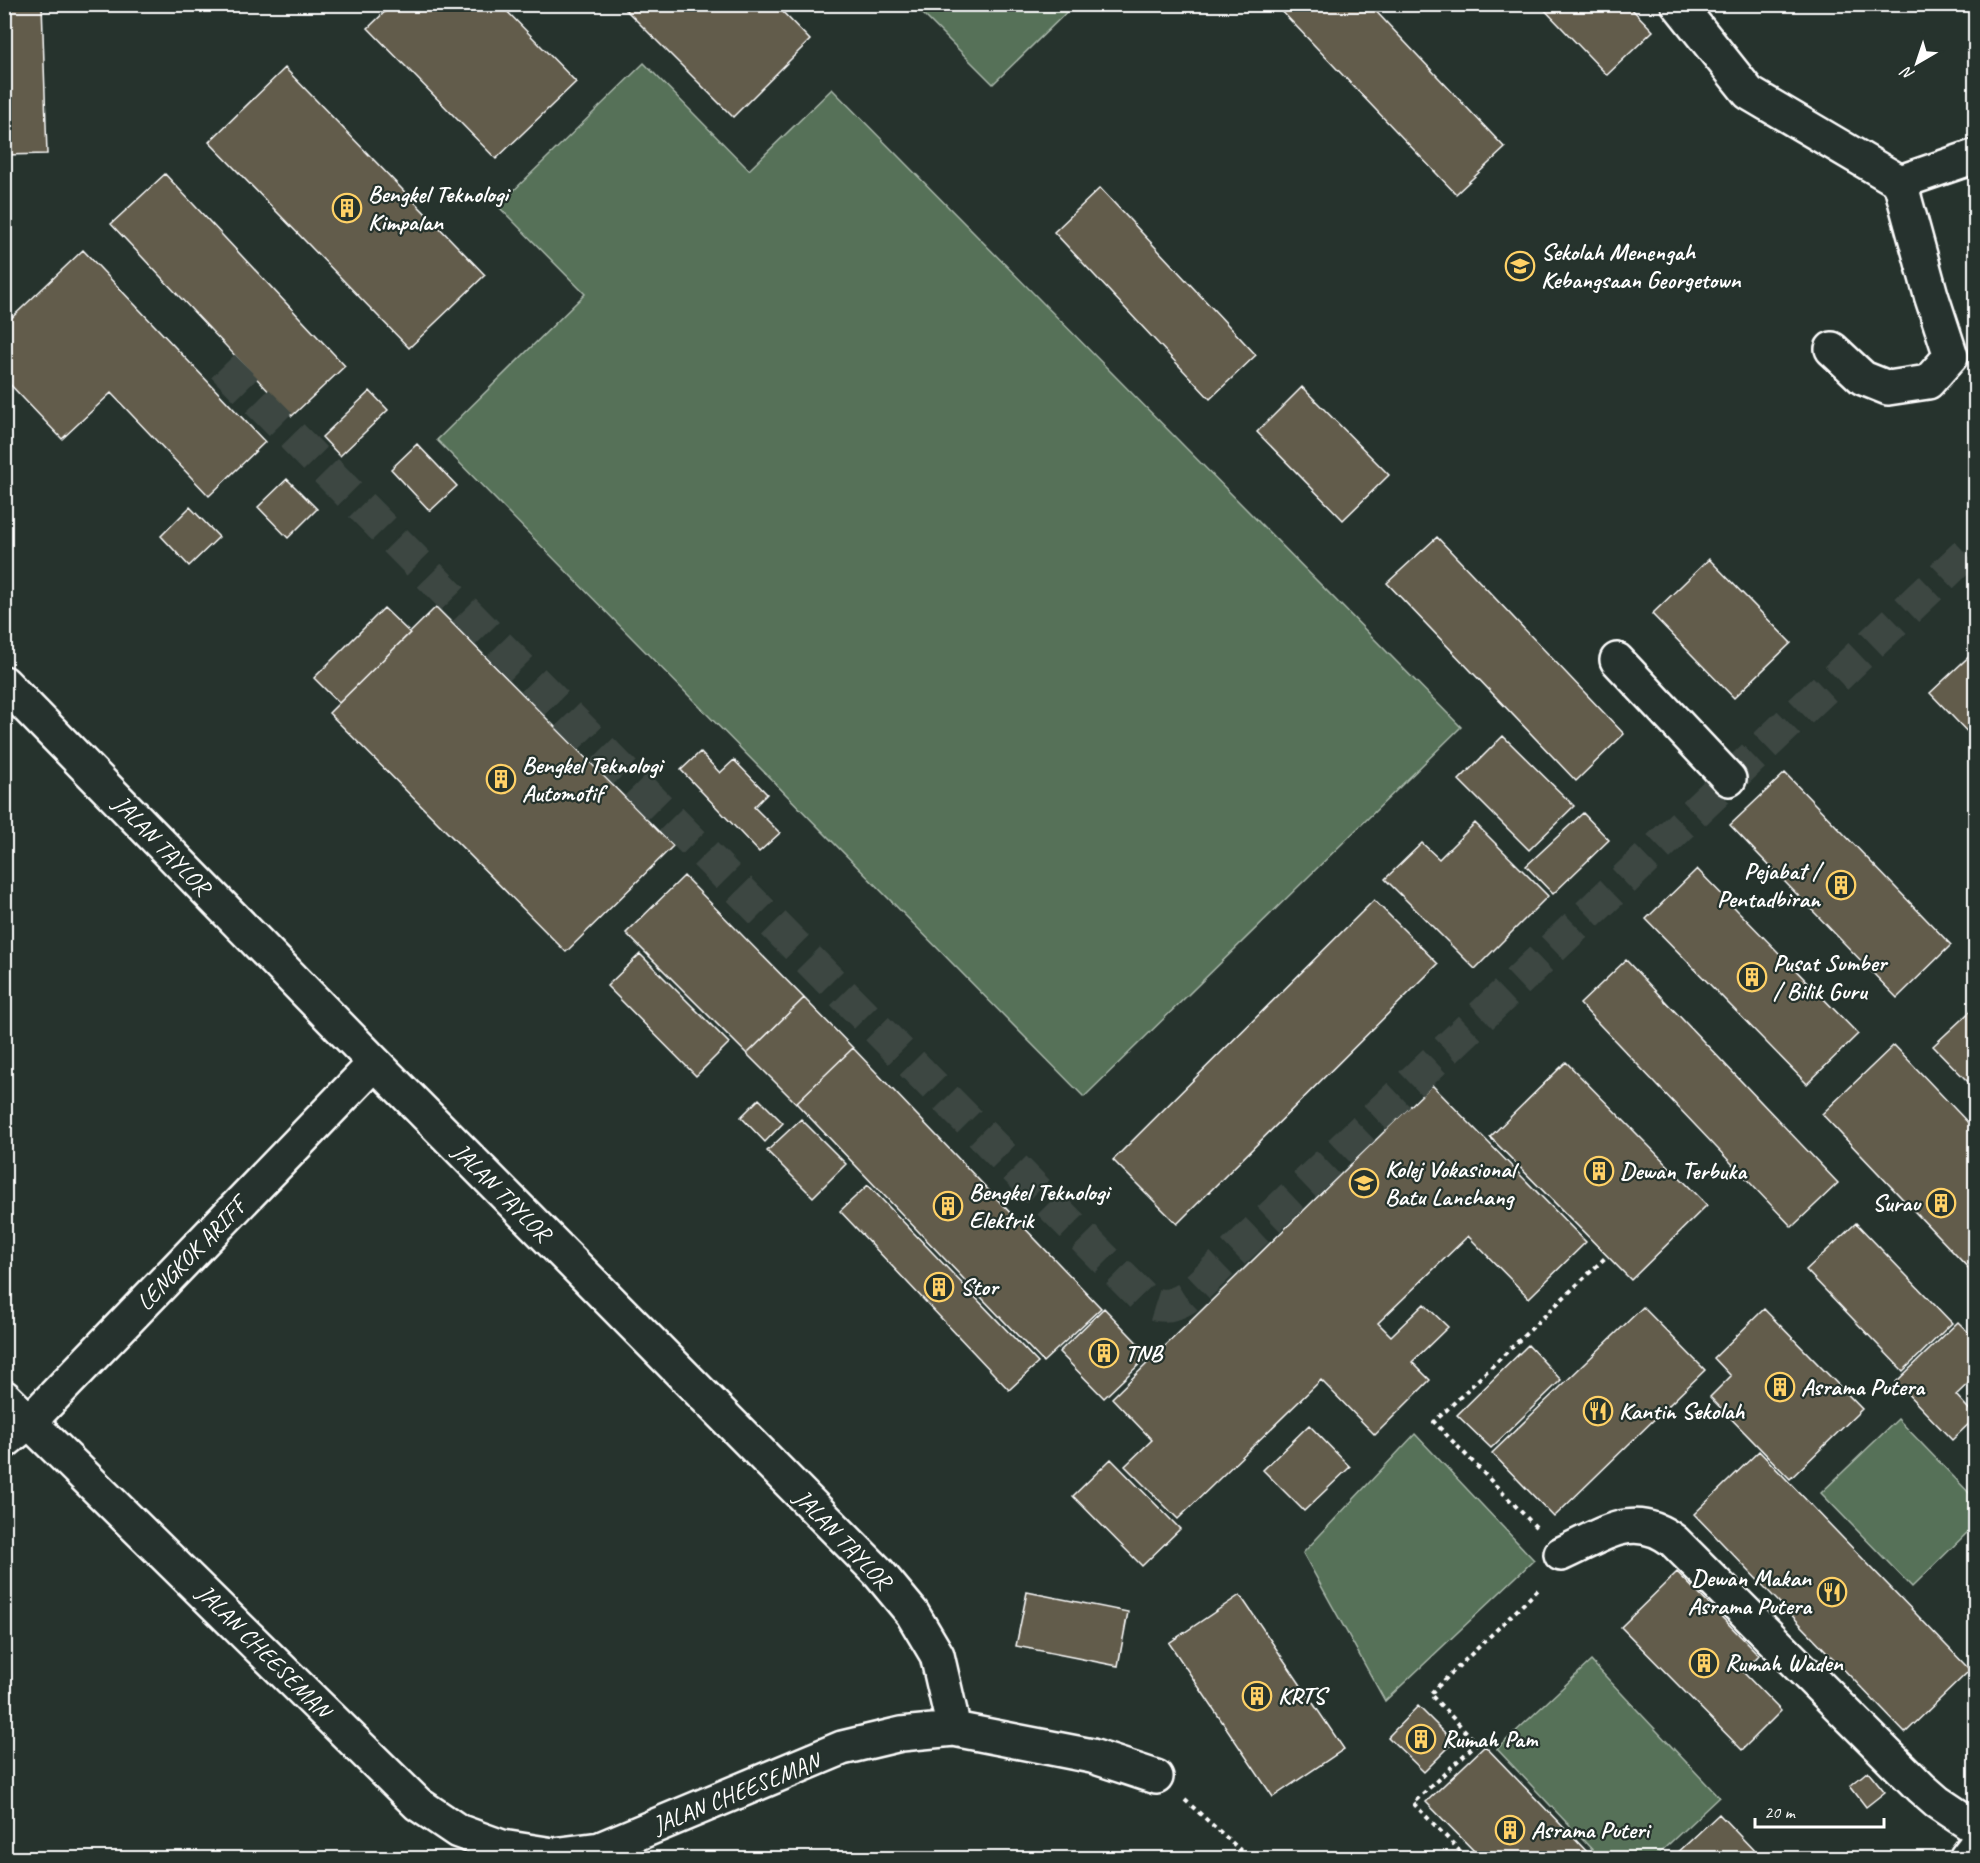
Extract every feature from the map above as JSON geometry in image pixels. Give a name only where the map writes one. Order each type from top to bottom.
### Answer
[{"type":"street","points":[[1678,4],[1749,93],[1900,182],[1931,295],[1951,356],[1928,382],[1888,388],[1863,378],[1832,349]]},
{"type":"street","points":[[1900,182],[1976,156]]},
{"type":"street","points":[[1617,660],[1730,779]]},
{"type":"street","name":"JALAN TAYLOR","points":[[4,683],[375,1064],[878,1572],[912,1613],[937,1654],[954,1729]]},
{"type":"street","name":"LENGKOK ARIFF","points":[[4,1442],[30,1420],[375,1064]]},
{"type":"street","name":"JALAN CHEESEMAN","points":[[4,1397],[30,1420],[418,1804],[458,1831],[502,1847],[553,1855],[600,1849],[842,1748],[901,1734],[954,1729],[1092,1756],[1156,1777]]},
{"type":"street","points":[[1562,1554],[1618,1528],[1633,1525],[1648,1526],[1662,1532],[1674,1541],[1921,1788],[1937,1802],[1976,1828]]},
{"type":"street","points":[[1966,1858],[1976,1845]]},
{"type":"path","points":[[1467,1858],[1413,1803],[1477,1743],[1430,1694],[1569,1561],[1434,1422],[1607,1256]]},
{"type":"path","points":[[1156,1777],[1249,1858]]},
{"type":"green space","points":[[914,5],[1074,5],[993,84]]},
{"type":"green space","points":[[644,63],[749,170],[832,89],[1461,727],[1084,1097],[437,440],[585,294],[498,206]]},
{"type":"green space","points":[[1898,1419],[1975,1499],[1975,1525],[1912,1587],[1821,1493]]},
{"type":"green space","points":[[1415,1434],[1534,1560],[1385,1701],[1303,1553]]},
{"type":"green space","points":[[1591,1661],[1719,1797],[1654,1858],[1600,1858],[1497,1749]]},
{"type":"building","points":[[4,4],[42,4],[47,154],[4,155]]},
{"type":"building","points":[[393,4],[500,4],[576,82],[496,159],[368,28]]},
{"type":"building","points":[[620,4],[775,4],[810,40],[733,117]]},
{"type":"building","points":[[1275,4],[1369,4],[1505,148],[1456,194]]},
{"type":"building","points":[[1539,4],[1627,4],[1653,31],[1607,75]]},
{"type":"building","name":"Bengkel Teknologi Kimpalan","points":[[285,68],[485,275],[409,348],[209,142]]},
{"type":"building","points":[[165,174],[345,366],[292,416],[111,224]]},
{"type":"building","points":[[1100,188],[1256,355],[1210,399],[1054,232]]},
{"type":"building","points":[[83,250],[265,442],[209,496],[111,393],[62,439],[4,378],[4,325]]},
{"type":"building","points":[[1302,387],[1389,475],[1343,520],[1257,432]]},
{"type":"building","points":[[370,391],[388,410],[340,456],[322,437]]},
{"type":"building","points":[[417,444],[457,486],[430,511],[391,469]]},
{"type":"building","points":[[287,479],[317,509],[288,538],[258,507]]},
{"type":"building","points":[[190,507],[219,537],[189,566],[161,536]]},
{"type":"building","points":[[1437,537],[1624,734],[1576,781],[1387,583]]},
{"type":"building","points":[[1709,559],[1791,643],[1734,698],[1652,614]]},
{"type":"building","name":"Bengkel Teknologi Automotif","points":[[436,607],[673,846],[566,952],[329,713]]},
{"type":"building","points":[[384,608],[410,633],[339,703],[314,678]]},
{"type":"building","points":[[1976,650],[1976,741],[1930,693]]},
{"type":"building","points":[[1503,736],[1574,806],[1529,850],[1459,780]]},
{"type":"building","points":[[700,752],[720,773],[734,760],[767,794],[754,807],[780,833],[759,852],[681,770]]},
{"type":"building","name":"Pejabat / Pentadbiran","points":[[1785,773],[1951,945],[1897,998],[1730,825]]},
{"type":"building","points":[[1583,813],[1609,840],[1553,894],[1526,866]]},
{"type":"building","points":[[1475,823],[1548,896],[1475,969],[1385,879],[1422,843],[1439,859]]},
{"type":"building","name":"Pusat Sumber / Bilik Guru","points":[[1697,869],[1858,1034],[1807,1084],[1646,919]]},
{"type":"building","points":[[684,876],[804,998],[747,1054],[626,933]]},
{"type":"building","points":[[1374,900],[1438,964],[1177,1224],[1113,1160]]},
{"type":"building","points":[[640,954],[729,1043],[696,1076],[607,986]]},
{"type":"building","points":[[1626,960],[1838,1183],[1792,1227],[1580,1004]]},
{"type":"building","points":[[804,998],[853,1048],[796,1103],[747,1054]]},
{"type":"building","points":[[1976,1006],[1976,1090],[1933,1046]]},
{"type":"building","name":"Surau","points":[[1894,1045],[1976,1131],[1976,1276],[1822,1114]]},
{"type":"building","name":"Bengkel Teknologi Elektrik","points":[[853,1048],[1101,1308],[1043,1362],[796,1103]]},
{"type":"building","name":"Dewan Terbuka","points":[[1566,1062],[1707,1205],[1631,1280],[1490,1137]]},
{"type":"building","points":[[1432,1085],[1586,1242],[1529,1298],[1468,1236],[1378,1323],[1391,1336],[1424,1304],[1448,1327],[1412,1362],[1430,1380],[1375,1435],[1321,1380],[1178,1519],[1125,1466],[1152,1440],[1112,1398]]},
{"type":"building","points":[[759,1099],[783,1123],[765,1142],[741,1117]]},
{"type":"building","points":[[801,1119],[846,1164],[813,1197],[767,1151]]},
{"type":"building","name":"Stor","points":[[868,1185],[1038,1363],[1009,1390],[840,1211]]},
{"type":"building","name":"Asrama Putera","points":[[1856,1223],[1952,1323],[1903,1371],[1806,1270]]},
{"type":"building","name":"Kantin Sekolah","points":[[1643,1307],[1705,1370],[1554,1517],[1492,1453]]},
{"type":"building","name":"TNB","points":[[1104,1308],[1149,1355],[1104,1398],[1059,1352]]},
{"type":"building","name":"Asrama Putera","points":[[1764,1309],[1862,1409],[1790,1479],[1710,1397],[1731,1376],[1714,1358]]},
{"type":"building","points":[[1958,1322],[1976,1340],[1976,1376],[1956,1395],[1976,1417],[1952,1440],[1896,1382]]},
{"type":"building","points":[[1528,1345],[1561,1380],[1491,1448],[1457,1415]]},
{"type":"building","points":[[1309,1425],[1350,1467],[1304,1511],[1263,1470]]},
{"type":"building","name":"Dewan Makan Asrama Putera","points":[[1759,1451],[1970,1670],[1905,1733],[1694,1514]]},
{"type":"building","points":[[1111,1459],[1180,1529],[1142,1566],[1073,1496]]},
{"type":"building","name":"Rumah Waden","points":[[1677,1572],[1759,1655],[1743,1672],[1781,1711],[1742,1750],[1621,1627]]},
{"type":"building","points":[[1027,1592],[1128,1612],[1118,1666],[1016,1646]]},
{"type":"building","name":"KRTS","points":[[1240,1595],[1344,1749],[1273,1797],[1169,1643]]},
{"type":"building","name":"Rumah Pam","points":[[1418,1706],[1454,1742],[1424,1772],[1388,1737]]},
{"type":"building","name":"Asrama Puteri","points":[[1485,1746],[1593,1858],[1481,1858],[1426,1802]]},
{"type":"building","points":[[1868,1771],[1885,1792],[1866,1807],[1850,1786]]},
{"type":"building","name":"Asrama Puteri","points":[[1719,1814],[1761,1858],[1672,1858]]},
{"type":"tunnel","points":[[223,366],[1142,1297],[1158,1305],[1174,1304],[1186,1298],[1976,544]]},
{"type":"place","name":"Bengkel Teknologi Kimpalan","points":[[347,208]]},
{"type":"place","name":"Sekolah Menengah Kebangsaan Georgetown","points":[[1520,266]]},
{"type":"place","name":"Bengkel Teknologi Automotif","points":[[501,779]]},
{"type":"place","name":"Pejabat / Pentadbiran","points":[[1841,885]]},
{"type":"place","name":"Pusat Sumber / Bilik Guru","points":[[1752,977]]},
{"type":"place","name":"Dewan Terbuka","points":[[1599,1171]]},
{"type":"place","name":"Kolej Vokasional Batu Lanchang","points":[[1364,1183]]},
{"type":"place","name":"Surau","points":[[1941,1203]]},
{"type":"place","name":"Bengkel Teknologi Elektrik","points":[[948,1206]]},
{"type":"place","name":"Stor","points":[[939,1287]]},
{"type":"place","name":"TNB","points":[[1104,1353]]},
{"type":"place","name":"Asrama Putera","points":[[1780,1387]]},
{"type":"place","name":"Kantin Sekolah","points":[[1598,1411]]},
{"type":"place","name":"Dewan Makan Asrama Putera","points":[[1832,1592]]},
{"type":"place","name":"Rumah Waden","points":[[1704,1663]]},
{"type":"place","name":"KRTS","points":[[1257,1696]]},
{"type":"place","name":"Rumah Pam","points":[[1421,1739]]},
{"type":"place","name":"Asrama Puteri","points":[[1510,1830]]}]
